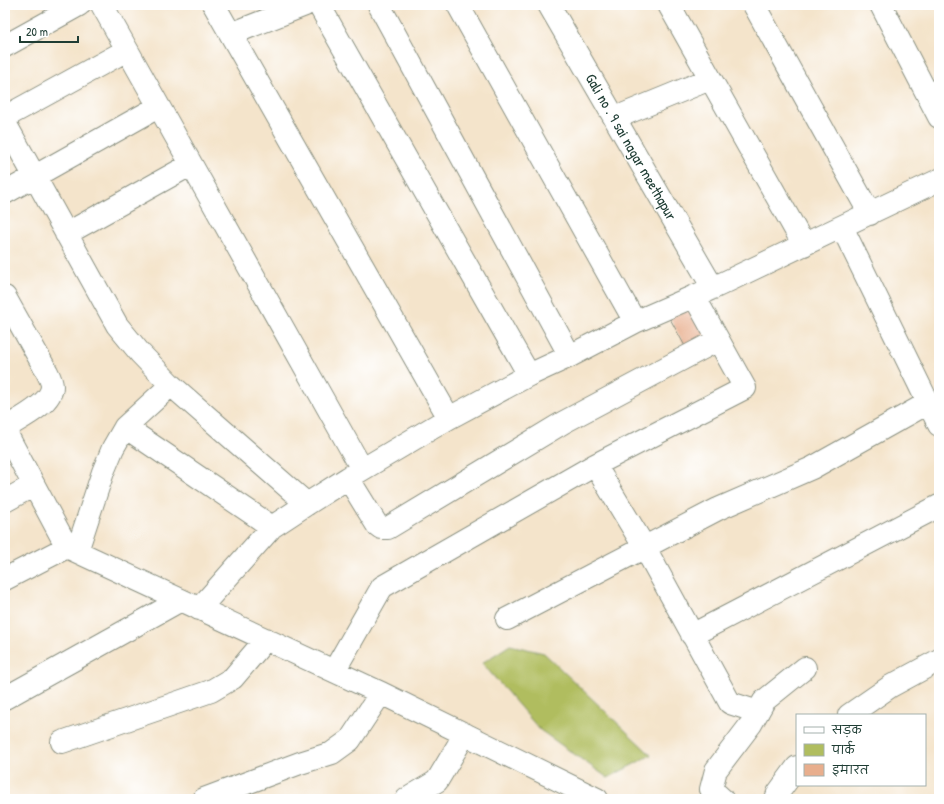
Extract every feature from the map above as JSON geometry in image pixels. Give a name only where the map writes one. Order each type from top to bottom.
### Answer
[{"type":"street","points":[[5,46],[79,5]]},
{"type":"street","points":[[102,5],[190,165],[355,474],[377,525],[381,528],[388,528],[564,422],[718,340]]},
{"type":"street","points":[[214,5],[449,418]]},
{"type":"street","points":[[231,34],[305,5]]},
{"type":"street","points":[[319,5],[529,374]]},
{"type":"street","points":[[378,5],[570,356]]},
{"type":"street","points":[[458,5],[635,322]]},
{"type":"street","name":"Gali no . 9 sai nagar meethapur","points":[[549,5],[615,118],[703,292],[718,340],[745,388],[595,465]]},
{"type":"street","points":[[669,5],[804,245]]},
{"type":"street","points":[[754,5],[870,214]]},
{"type":"street","points":[[881,5],[939,117]]},
{"type":"street","points":[[5,117],[127,50]]},
{"type":"street","points":[[615,118],[710,79]]},
{"type":"street","points":[[5,193],[158,107]]},
{"type":"street","points":[[5,123],[117,325],[140,353],[171,385],[307,504]]},
{"type":"street","points":[[66,234],[190,165]]},
{"type":"street","points":[[5,698],[190,605],[272,527],[355,474],[449,418],[529,374],[570,356],[635,322],[804,245],[939,180]]},
{"type":"street","points":[[842,227],[939,425]]},
{"type":"street","points":[[5,297],[47,372],[52,385],[51,393],[45,403],[5,428]]},
{"type":"street","points":[[5,579],[72,549],[113,448],[125,427],[171,385]]},
{"type":"street","points":[[507,619],[718,509],[812,468],[928,403]]},
{"type":"street","points":[[125,427],[272,527]]},
{"type":"street","points":[[5,431],[34,485],[72,549],[382,693],[597,799]]},
{"type":"street","points":[[334,671],[382,587],[595,465],[645,548],[730,703],[758,712]]},
{"type":"street","points":[[5,501],[34,485]]},
{"type":"street","points":[[692,635],[939,506]]},
{"type":"street","points":[[62,742],[211,691],[233,678],[266,639]]},
{"type":"street","points":[[850,714],[891,686],[939,660]]},
{"type":"street","points":[[722,799],[711,789],[716,770],[751,724],[764,702],[805,668]]},
{"type":"street","points":[[204,799],[300,763],[332,753],[350,740],[382,693]]},
{"type":"street","points":[[407,799],[437,781],[465,734]]},
{"type":"street","points":[[776,799],[778,793],[796,768]]},
{"type":"green space","points":[[510,645],[544,653],[651,755],[608,778],[540,730],[482,663]]},
{"type":"building","points":[[692,301],[711,335],[686,348],[668,315]]}]
